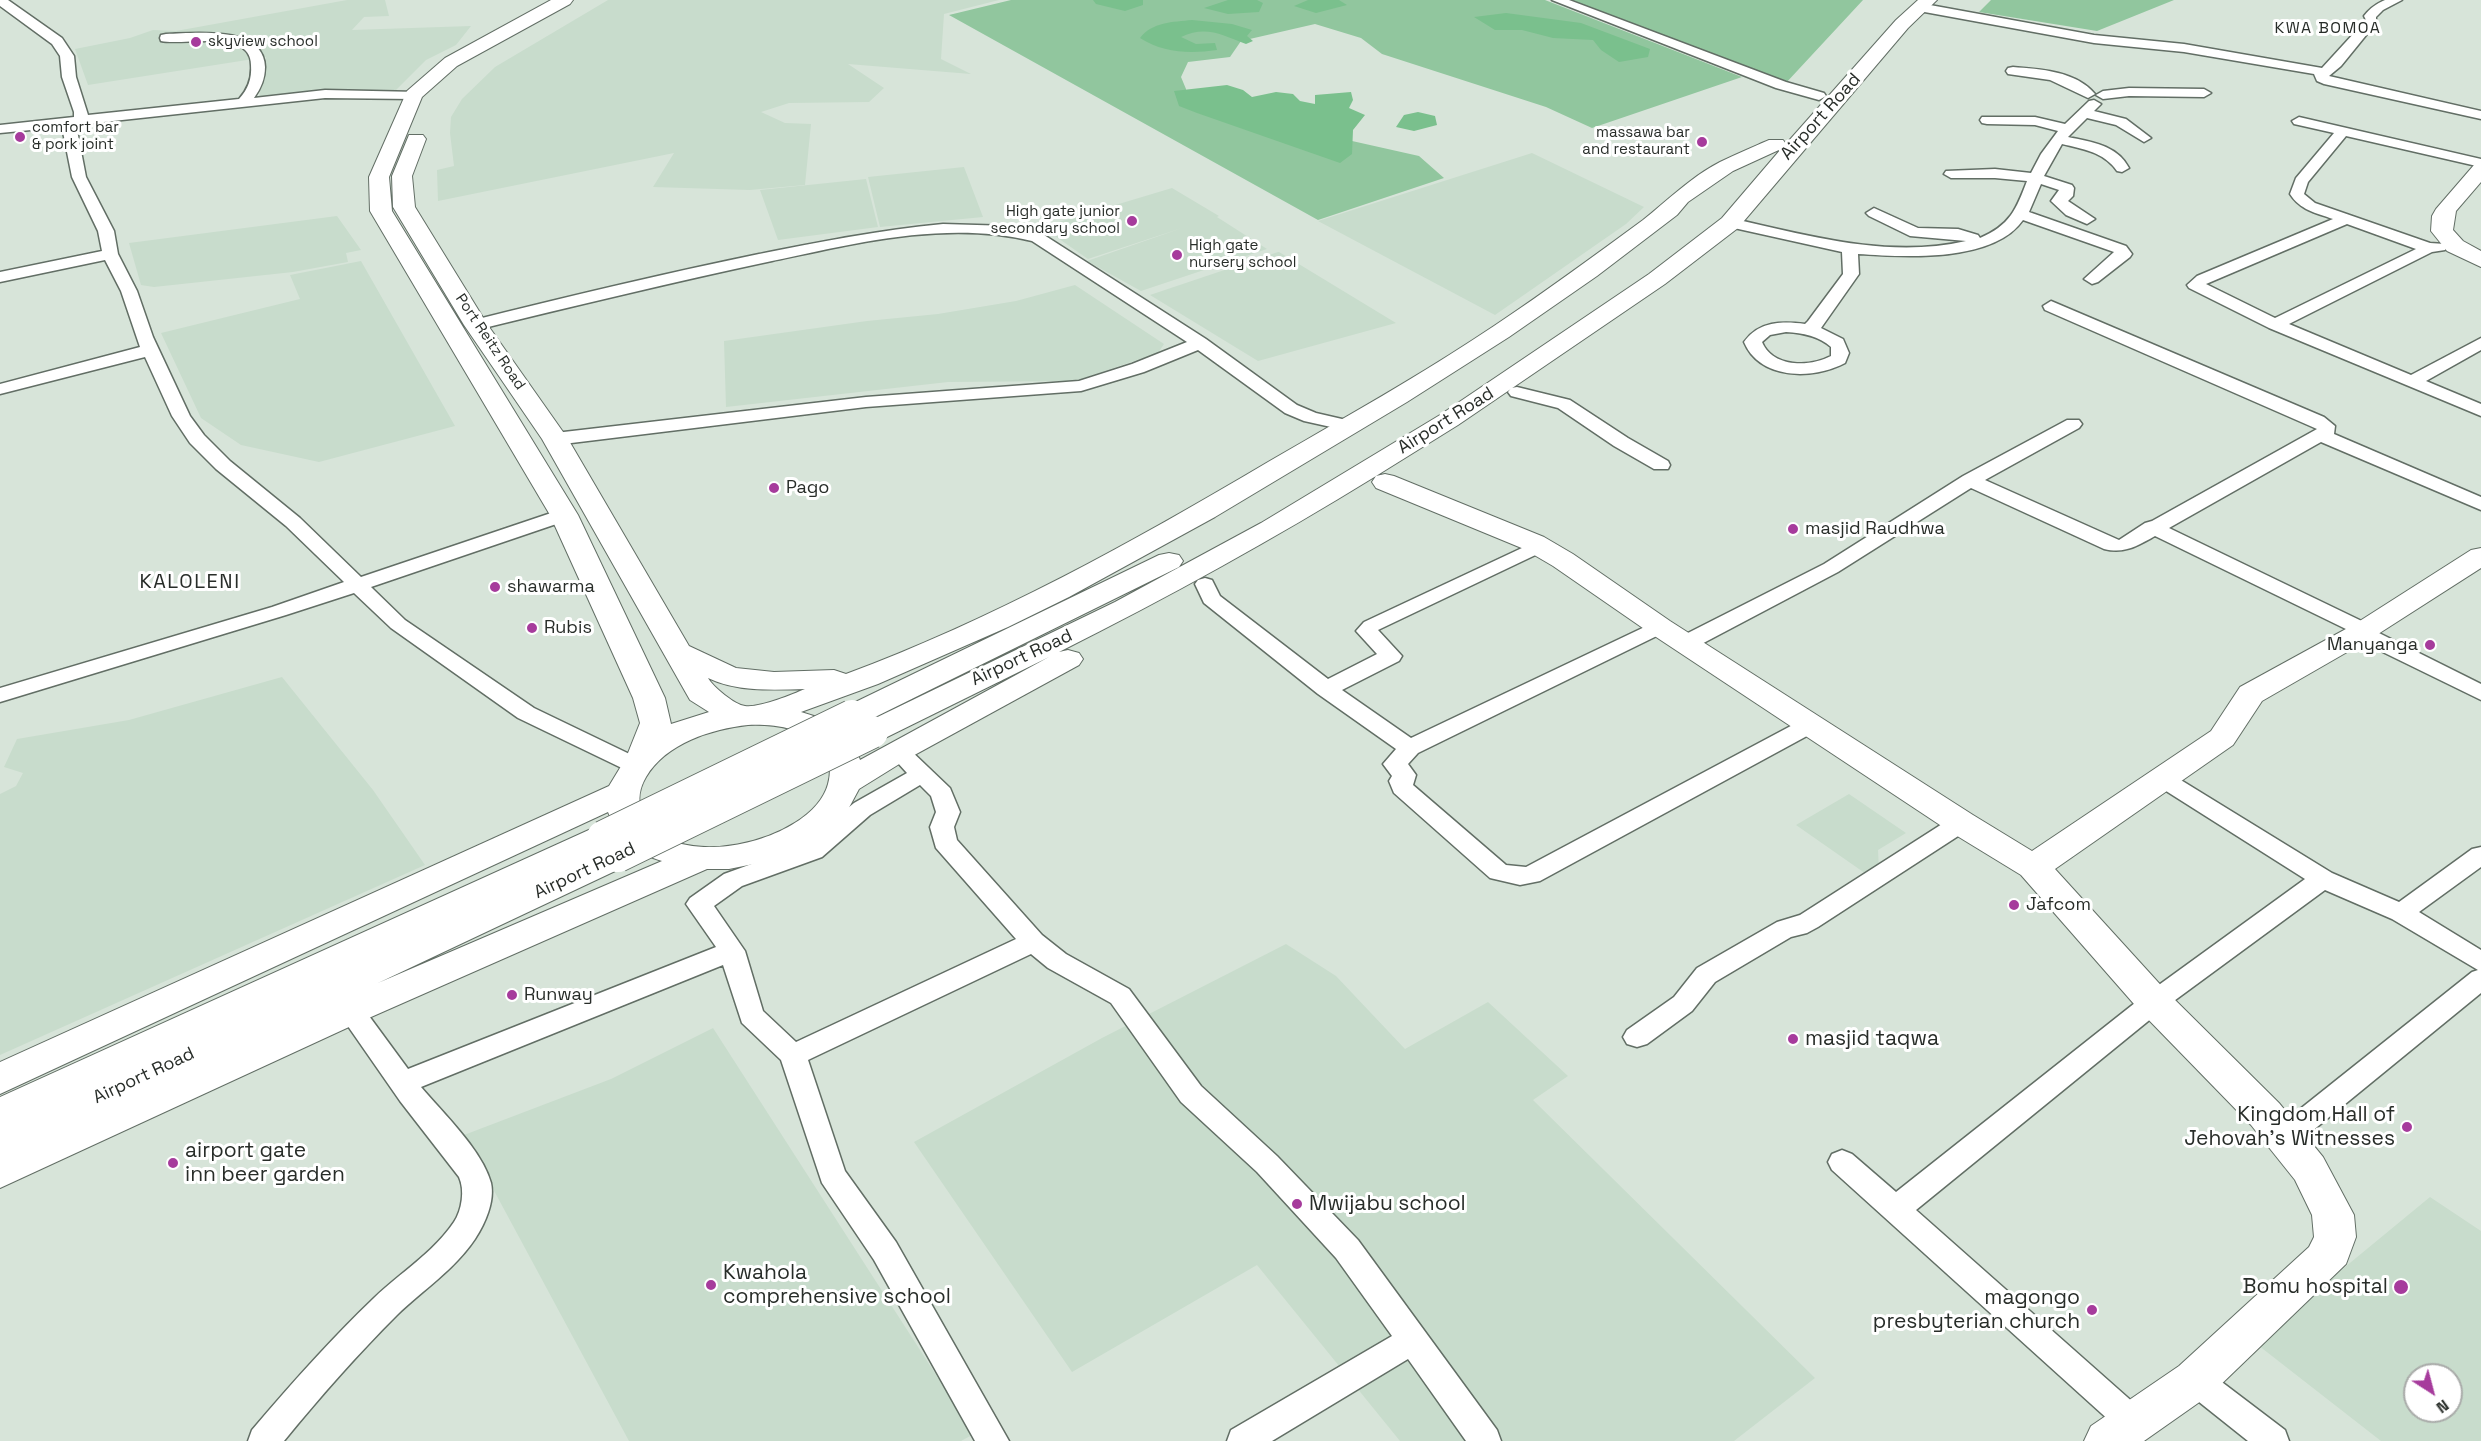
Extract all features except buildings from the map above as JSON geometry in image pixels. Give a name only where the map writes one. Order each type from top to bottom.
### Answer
[{"type":"main road","points":[[564,0],[451,62],[414,95],[379,177],[381,211],[564,515],[649,698],[656,723],[634,773],[625,816],[640,836],[666,851],[701,858],[752,854],[790,840],[821,820],[837,802],[846,783],[845,759],[840,748],[820,730],[791,718],[747,715]]},
{"type":"main road","name":"Port Reitz Road","points":[[579,0],[458,69],[429,102],[402,176],[404,207],[476,325],[555,439],[701,693],[747,715]]},
{"type":"main road","name":"Airport Road","points":[[0,1143],[618,856],[940,696],[1062,640],[1270,529],[1339,477],[1662,254],[1706,218],[1819,96],[1917,2]]},
{"type":"main road","name":"Airport Road","points":[[0,1114],[603,837],[1107,592],[1250,518],[1339,477],[1449,420],[1657,279],[1730,223],[1917,2]]},
{"type":"main road","points":[[0,1079],[634,773],[673,736],[715,720],[747,715],[811,698],[867,677],[998,621],[1059,591],[1205,511],[1501,332],[1589,271],[1669,210],[1681,198],[1726,167],[1776,144]]},
{"type":"main road","points":[[2481,169],[2443,216],[2442,231],[2455,246],[2481,260]]},
{"type":"main road","points":[[846,783],[898,751],[1205,584],[1385,482],[1517,392],[1542,357]]},
{"type":"main road","points":[[1385,482],[1539,546],[1563,560],[1673,635],[1961,823],[2033,867],[2154,1002],[2285,1137],[2309,1168],[2333,1215],[2335,1238],[2331,1251],[2195,1380],[2120,1431]]},
{"type":"main road","points":[[2033,867],[2222,738],[2252,694],[2362,631],[2481,556]]},
{"type":"main road","points":[[679,653],[730,677],[774,681],[867,677]]},
{"type":"main road","points":[[0,1172],[125,1113],[536,928],[701,858]]},
{"type":"street","points":[[0,0],[47,32],[67,56],[73,89],[79,104],[74,121],[79,177],[106,231],[110,254],[129,291],[150,350],[181,416],[197,439],[223,465],[293,522],[356,586],[398,624],[526,713],[634,773]]},
{"type":"street","points":[[1558,0],[1781,85],[1819,96]]},
{"type":"street","points":[[2323,74],[2336,63],[2373,20],[2371,13],[2396,0]]},
{"type":"street","points":[[1917,2],[2094,39],[2202,50],[2316,70],[2323,74]]},
{"type":"street","points":[[166,38],[224,38],[251,47],[257,53],[258,78],[255,88],[242,104]]},
{"type":"street","points":[[2013,71],[2056,75],[2080,87],[2092,102],[2144,138]]},
{"type":"street","points":[[2323,74],[2322,78],[2329,81],[2481,115]]},
{"type":"street","points":[[1730,223],[1850,249],[1925,251],[1961,247],[2009,229],[2020,214],[2035,177],[2049,151],[2092,102],[2129,92],[2204,93]]},
{"type":"street","points":[[0,129],[336,94],[414,95]]},
{"type":"street","points":[[1987,120],[2035,121],[2113,156],[2122,168]]},
{"type":"street","points":[[2299,121],[2481,163]]},
{"type":"street","points":[[2343,131],[2301,182],[2297,194],[2303,202],[2429,248]]},
{"type":"street","points":[[1952,174],[2035,177],[2067,188],[2065,196],[2059,201],[2073,214],[2087,219]]},
{"type":"street","points":[[1874,213],[1916,233],[1958,234],[1982,241]]},
{"type":"street","points":[[2020,214],[2120,249],[2124,254],[2092,279]]},
{"type":"street","points":[[2347,219],[2195,284],[2275,324],[2481,411]]},
{"type":"street","points":[[476,325],[586,297],[869,237],[941,230],[1000,229],[1038,238],[1200,343],[1291,409],[1310,417],[1349,426]]},
{"type":"street","points":[[2275,324],[2429,248],[2455,246]]},
{"type":"street","points":[[1809,329],[1848,279],[1851,273],[1850,249]]},
{"type":"street","points":[[0,278],[110,254]]},
{"type":"street","points":[[1970,480],[2117,546],[2125,545],[2152,527],[2327,431],[2326,426],[2318,421],[2051,306]]},
{"type":"street","points":[[555,439],[866,402],[1081,386],[1137,368],[1200,343]]},
{"type":"street","points":[[2413,381],[2481,343]]},
{"type":"street","points":[[0,389],[150,350]]},
{"type":"street","points":[[1517,392],[1564,404],[1621,442],[1661,465]]},
{"type":"street","points":[[1810,724],[1541,871],[1520,876],[1499,872],[1406,794],[1401,781],[1404,775],[1395,764],[1410,748],[1831,568],[1970,480],[2073,424]]},
{"type":"street","points":[[2320,435],[2481,504]]},
{"type":"street","points":[[0,695],[268,615],[564,515]]},
{"type":"street","points":[[2152,527],[2481,693]]},
{"type":"street","points":[[1326,689],[1391,656],[1367,631],[1371,626],[1539,546]]},
{"type":"street","points":[[1205,584],[1211,599],[1326,689],[1410,748]]},
{"type":"street","points":[[898,751],[942,794],[948,812],[942,827],[945,842],[1033,942],[1056,961],[1120,996],[1191,1094],[1268,1164],[1347,1249],[1485,1441]]},
{"type":"street","points":[[922,774],[862,809],[813,852],[733,880],[699,904],[732,951],[751,1016],[793,1055],[832,1175],[885,1251],[993,1441]]},
{"type":"street","points":[[2163,779],[2323,879],[2401,913],[2481,962]]},
{"type":"street","points":[[1637,1037],[1683,1004],[1706,975],[1786,928],[1798,927],[1809,921],[1961,823]]},
{"type":"street","points":[[2401,913],[2481,855]]},
{"type":"street","points":[[1896,1208],[2154,1002],[2323,879]]},
{"type":"street","points":[[793,1055],[1033,942]]},
{"type":"street","points":[[403,1083],[732,951]]},
{"type":"street","points":[[2285,1137],[2481,979]]},
{"type":"street","points":[[264,1441],[342,1350],[387,1304],[440,1259],[466,1229],[475,1204],[476,1182],[465,1163],[352,1012]]},
{"type":"street","points":[[1842,1162],[1896,1208],[2120,1431]]},
{"type":"street","points":[[1243,1441],[1412,1340]]},
{"type":"street","points":[[2195,1380],[2273,1441]]},
{"type":"shaded area","points":[[347,0],[385,0],[389,16],[364,17],[352,30],[471,26],[456,45],[426,60],[395,91],[340,89],[259,98],[266,57],[88,85],[75,49],[130,38],[153,30],[176,31]]},
{"type":"shaded area","points":[[608,0],[999,0],[944,14],[941,59],[971,74],[848,64],[884,88],[869,102],[789,103],[761,112],[785,123],[811,124],[805,185],[750,190],[653,187],[674,153],[438,201],[437,170],[454,166],[450,133],[451,117],[462,99],[495,67]]},
{"type":"shaded area","points":[[1532,153],[1644,207],[1626,224],[1495,315],[1318,221]]},
{"type":"shaded area","points":[[964,167],[983,217],[880,227],[868,177]]},
{"type":"shaded area","points":[[866,179],[878,227],[778,240],[760,190]]},
{"type":"shaded area","points":[[1172,188],[1219,216],[1217,217],[1267,249],[1141,291],[1087,261],[1182,228],[1088,259],[1042,227]]},
{"type":"shaded area","points":[[337,216],[361,250],[346,253],[348,262],[293,272],[154,287],[141,285],[129,243]]},
{"type":"shaded area","points":[[1279,252],[1396,323],[1258,361],[1150,295]]},
{"type":"shaded area","points":[[361,261],[455,426],[319,462],[241,445],[201,418],[161,333],[300,299],[290,275]]},
{"type":"shaded area","points":[[1075,285],[1164,344],[1158,353],[1075,381],[948,382],[726,407],[724,341],[867,321],[938,314],[1016,301]]},
{"type":"shaded area","points":[[282,677],[373,790],[425,865],[0,1055],[0,794],[16,786],[23,773],[4,767],[17,739],[129,720]]},
{"type":"shaded area","points":[[1849,794],[1906,833],[1878,850],[1879,871],[1869,876],[1796,825]]},
{"type":"shaded area","name":"Mwijabu school","points":[[1286,944],[1336,976],[1405,1049],[1488,1002],[1568,1076],[1533,1100],[1815,1378],[1734,1441],[1400,1441],[1257,1265],[1072,1372],[914,1142],[1102,1038]]},
{"type":"shaded area","name":"Kwahola comprehensive school","points":[[713,1028],[974,1434],[961,1441],[629,1441],[464,1135],[611,1079]]},
{"type":"shaded area","name":"Bomu hospital","points":[[2430,1197],[2481,1231],[2481,1441],[2381,1441],[2254,1342]]},
{"type":"green space","points":[[1011,0],[1545,0],[1742,77],[1592,128],[1546,107],[1382,54],[1361,38],[1315,24],[1241,41],[1230,57],[1188,62],[1181,77],[1186,89],[1187,104],[1419,156],[1444,178],[1318,220],[949,15]]},
{"type":"green space","points":[[1093,0],[1143,0],[1143,5],[1125,11],[1096,4]]},
{"type":"green space","points":[[1228,0],[1257,0],[1263,3],[1259,12],[1228,14],[1204,8]]},
{"type":"green space","points":[[1308,0],[1339,0],[1347,5],[1316,13],[1294,6]]},
{"type":"green space","points":[[1564,0],[1863,0],[1785,84]]},
{"type":"green space","points":[[1991,0],[2174,0],[2097,31],[1979,12]]},
{"type":"green space","points":[[1506,13],[1581,23],[1650,49],[1648,57],[1619,62],[1601,50],[1593,40],[1553,38],[1522,30],[1495,30],[1474,17]]},
{"type":"green space","points":[[1192,20],[1232,24],[1252,30],[1247,36],[1253,41],[1246,44],[1214,33],[1190,33],[1181,37],[1196,44],[1215,43],[1217,50],[1187,52],[1158,47],[1140,38],[1157,26]]},
{"type":"green space","points":[[1227,85],[1243,90],[1252,97],[1276,92],[1293,94],[1300,101],[1315,104],[1315,95],[1351,92],[1353,100],[1349,108],[1365,115],[1353,130],[1352,154],[1340,163],[1197,113],[1179,106],[1174,91]]},
{"type":"green space","points":[[1418,112],[1435,116],[1437,125],[1414,131],[1396,127],[1404,115]]},
{"type":"place","name":"skyview school","points":[[196,42]]},
{"type":"place","name":"comfort bar & pork joint","points":[[20,137]]},
{"type":"place","name":"massawa bar and restaurant","points":[[1702,142]]},
{"type":"place","name":"High gate junior secondary school","points":[[1132,221]]},
{"type":"place","name":"High gate nursery school","points":[[1177,255]]},
{"type":"place","name":"Pago","points":[[774,488]]},
{"type":"place","name":"masjid Raudhwa","points":[[1793,529]]},
{"type":"place","name":"shawarma","points":[[495,587]]},
{"type":"place","name":"Rubis","points":[[532,628]]},
{"type":"place","name":"Manyanga","points":[[2430,645]]},
{"type":"place","name":"Jafcom","points":[[2014,905]]},
{"type":"place","name":"Runway","points":[[512,995]]},
{"type":"place","name":"masjid taqwa","points":[[1793,1039]]},
{"type":"place","name":"Kingdom Hall of Jehovah's Witnesses","points":[[2407,1127]]},
{"type":"place","name":"airport gate inn beer garden","points":[[173,1163]]},
{"type":"place","name":"Mwijabu school","points":[[1297,1204]]},
{"type":"place","name":"Kwahola comprehensive school","points":[[711,1285]]},
{"type":"place","name":"Bomu hospital","points":[[2401,1287]]},
{"type":"place","name":"magongo presbyterian church","points":[[2092,1310]]},
{"type":"district","name":"KWA BOMOA","points":[[2328,29]]},
{"type":"district","name":"KALOLENI","points":[[190,583]]}]
